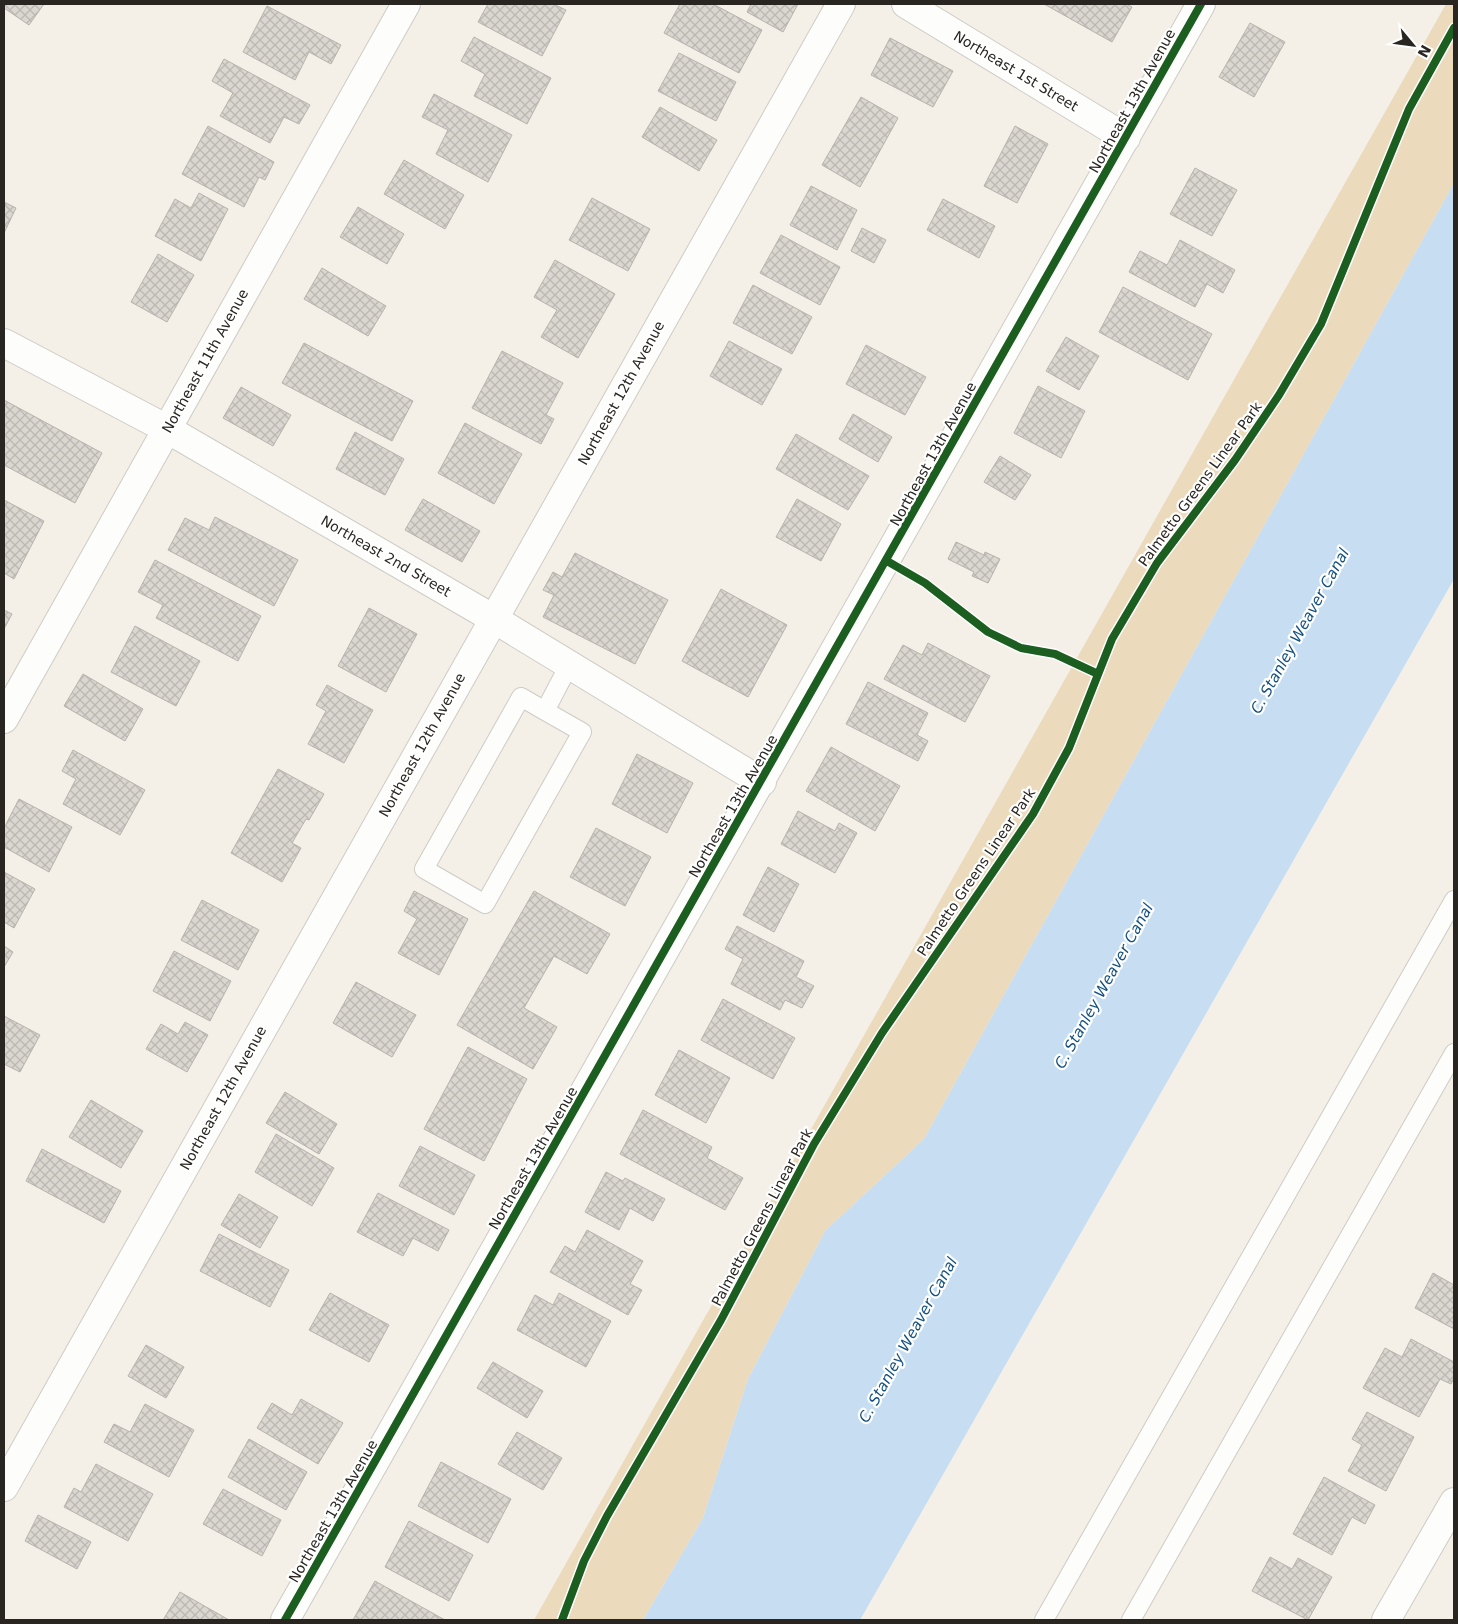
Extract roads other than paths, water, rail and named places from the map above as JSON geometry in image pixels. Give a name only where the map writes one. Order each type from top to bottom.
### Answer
[{"type":"street","name":"Northeast 11th Avenue","points":[[4,719],[406,4]]},
{"type":"street","name":"Northeast 12th Avenue","points":[[4,1487],[841,4]]},
{"type":"street","name":"Northeast 1st Street","points":[[906,4],[1126,138]]},
{"type":"street","name":"Northeast 13th Avenue","points":[[285,1620],[762,782],[1201,4]]},
{"type":"street","name":"Northeast 2nd Street","points":[[4,343],[167,429],[494,619],[762,782]]},
{"type":"street","points":[[1386,1620],[1454,1502]]},
{"type":"lane","points":[[545,711],[569,665]]},
{"type":"lane","points":[[521,697],[545,711],[582,732],[485,904],[424,870],[521,697]]},
{"type":"lane","points":[[1044,1620],[1454,900]]},
{"type":"lane","points":[[1131,1620],[1454,1053]]},
{"type":"water","name":"C. Stanley Weaver Canal","points":[[1454,183],[1454,579],[860,1620],[643,1620],[703,1518],[748,1379],[825,1231],[924,1139]]}]
